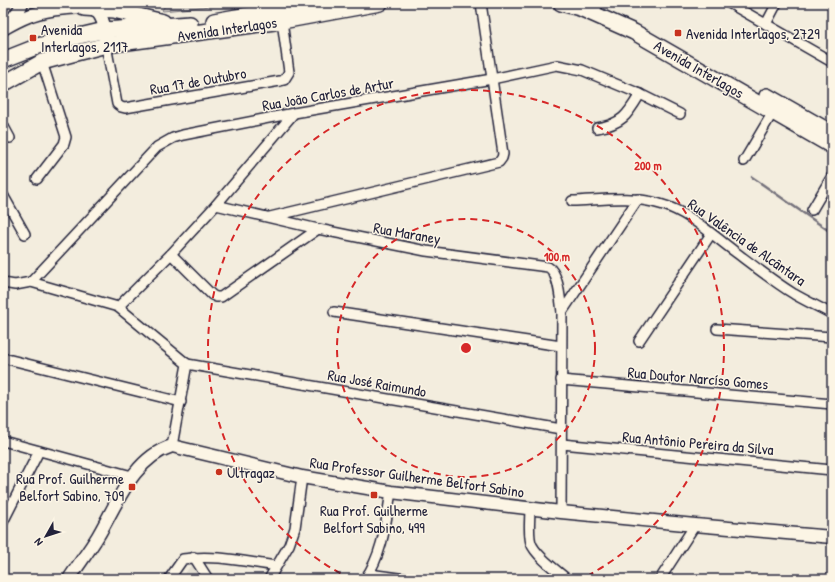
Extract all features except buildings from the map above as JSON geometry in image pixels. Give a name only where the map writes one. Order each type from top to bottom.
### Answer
[{"type":"main road","name":"Avenida Interlagos","points":[[3,60],[41,45],[105,30],[175,26],[315,3]]},
{"type":"main road","name":"Avenida Interlagos","points":[[3,84],[42,62],[102,46],[282,21],[380,3]]},
{"type":"main road","name":"Avenida Interlagos","points":[[561,3],[580,8],[634,32],[832,146]]},
{"type":"main road","name":"Avenida Interlagos","points":[[595,4],[670,41],[832,133]]},
{"type":"main road","points":[[84,8],[114,10],[175,26]]},
{"type":"street","points":[[4,28],[19,10],[22,3]]},
{"type":"street","points":[[46,3],[59,9]]},
{"type":"street","points":[[270,217],[499,162],[503,154],[481,3]]},
{"type":"street","points":[[729,3],[832,62]]},
{"type":"street","points":[[766,24],[777,3]]},
{"type":"street","points":[[4,28],[32,15],[59,9],[84,8],[98,13],[105,30],[105,39],[102,46]]},
{"type":"street","name":"Rua 17 de Outubro","points":[[102,46],[117,104],[121,108],[125,108],[280,82],[284,80],[289,72],[282,21]]},
{"type":"street","points":[[37,179],[64,144],[66,137],[42,62]]},
{"type":"street","name":"Rua João Carlos de Artur","points":[[31,282],[157,147],[183,135],[294,113],[492,79],[557,65],[582,70],[640,94],[680,114]]},
{"type":"street","points":[[597,128],[612,124],[625,117],[640,94]]},
{"type":"street","points":[[744,161],[773,112]]},
{"type":"street","points":[[118,306],[171,254],[216,205],[294,113]]},
{"type":"street","points":[[3,125],[10,138]]},
{"type":"street","points":[[812,210],[832,176]]},
{"type":"street","points":[[3,195],[25,234]]},
{"type":"street","name":"Rua Valência de Alcântara","points":[[572,201],[623,198],[638,199],[660,203],[678,210],[794,294],[832,314]]},
{"type":"street","points":[[562,312],[638,199]]},
{"type":"street","name":"Rua Maraney","points":[[216,205],[318,229],[426,251],[548,267],[551,269],[555,275],[562,312],[561,512]]},
{"type":"street","points":[[171,254],[212,295],[221,297],[318,229]]},
{"type":"street","points":[[639,341],[711,234]]},
{"type":"street","points":[[3,283],[15,285],[31,282],[118,306],[187,364],[172,446],[161,449],[154,454],[132,476],[97,537],[69,579]]},
{"type":"street","points":[[334,312],[561,346]]},
{"type":"street","points":[[717,328],[832,337]]},
{"type":"street","points":[[3,358],[181,402]]},
{"type":"street","name":"Rua José Raimundo","points":[[187,364],[561,429]]},
{"type":"street","name":"Rua Doutor Narcíso Gomes","points":[[561,380],[832,404]]},
{"type":"street","points":[[3,441],[132,476]]},
{"type":"street","name":"Rua Antônio Pereira da Silva","points":[[562,444],[832,470]]},
{"type":"street","name":"Rua Professor Guilherme Belfort Sabino","points":[[172,446],[302,477],[391,492],[561,512],[832,537]]},
{"type":"street","points":[[3,522],[39,451]]},
{"type":"street","points":[[269,579],[289,545],[295,528],[302,477]]},
{"type":"street","points":[[391,492],[378,554],[367,576],[406,579]]},
{"type":"street","points":[[530,508],[530,538],[532,545],[536,552],[567,579]]},
{"type":"street","points":[[660,579],[694,525]]},
{"type":"street","points":[[169,579],[183,559],[194,557],[276,566]]},
{"type":"street","points":[[194,557],[208,579]]},
{"type":"shaded area","points":[[167,3],[238,3],[163,11],[162,10]]},
{"type":"shaded area","points":[[192,564],[202,579],[181,579]]},
{"type":"waterway","points":[[752,177],[832,233]]},
{"type":"place","name":"Avenida Interlagos, 2729","points":[[678,33]]},
{"type":"place","name":"Avenida Interlagos, 2117","points":[[33,38]]},
{"type":"place","name":"Ultragaz","points":[[219,472]]},
{"type":"place","name":"Rua Prof. Guilherme Belfort Sabino, 709","points":[[132,487]]},
{"type":"place","name":"Rua Prof. Guilherme Belfort Sabino, 499","points":[[374,495]]}]
